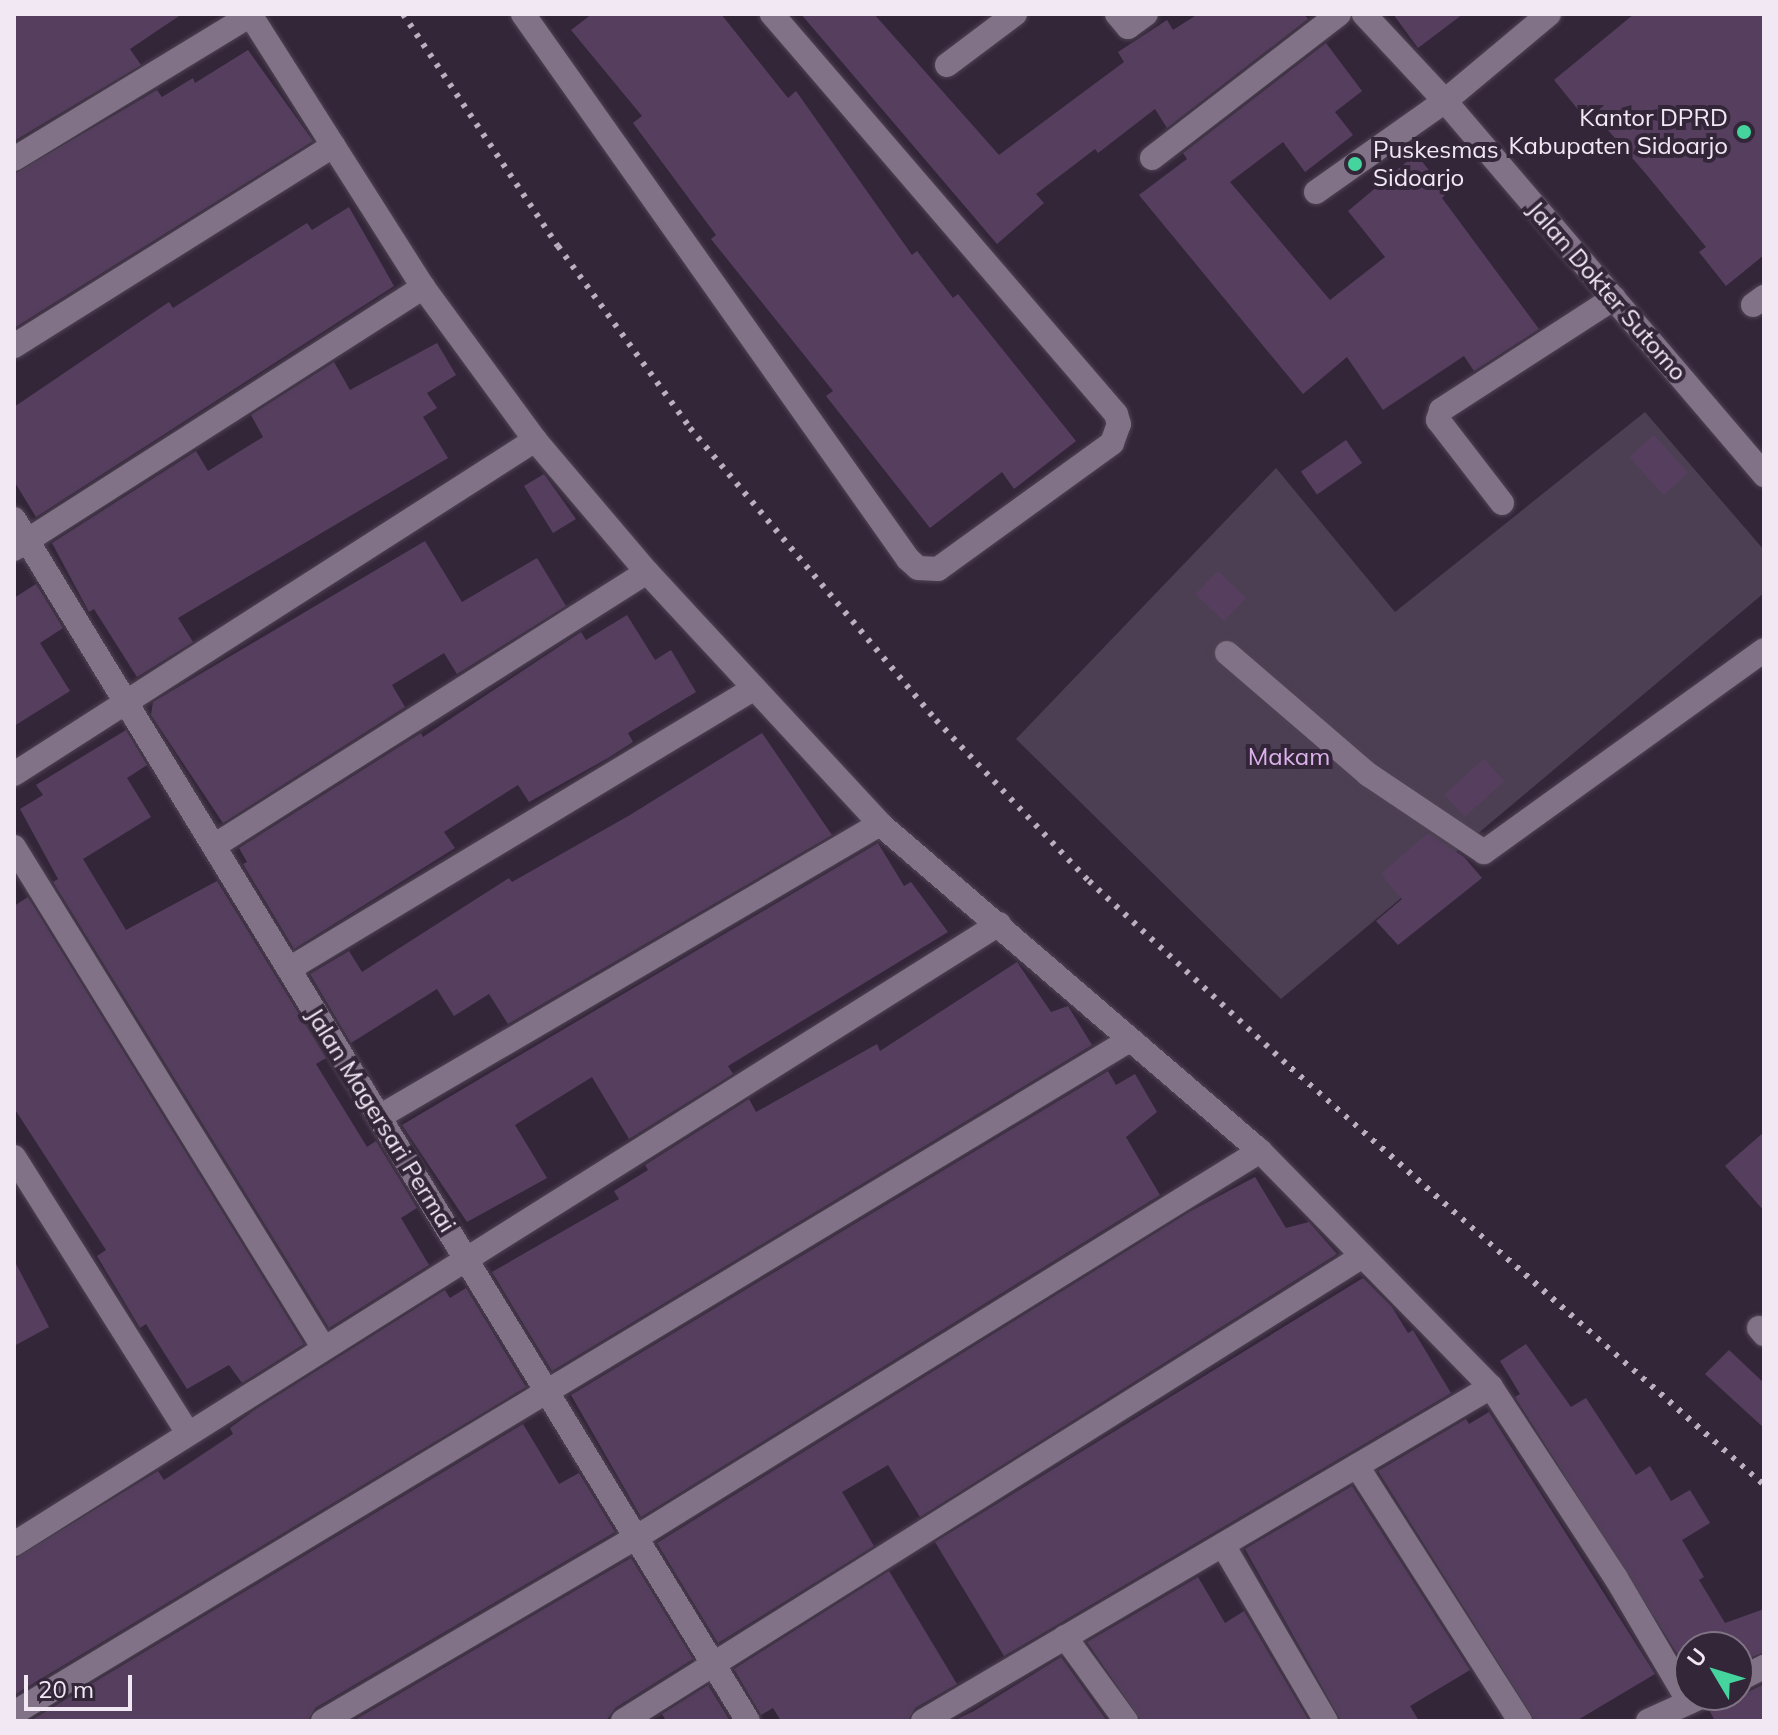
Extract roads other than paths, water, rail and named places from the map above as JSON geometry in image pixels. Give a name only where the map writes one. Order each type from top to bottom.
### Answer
[{"type":"street","points":[[523,14],[908,559],[918,568],[938,569],[1112,443],[1119,424],[1106,403],[772,14]]},
{"type":"street","points":[[947,65],[1015,14]]},
{"type":"street","points":[[1117,14],[1128,27],[1146,14]]},
{"type":"street","points":[[1152,158],[1339,14]]},
{"type":"street","name":"Jalan Dokter Sutomo","points":[[1364,14],[1445,101],[1764,475]]},
{"type":"street","points":[[1316,192],[1445,101],[1549,14]]},
{"type":"street","points":[[14,159],[250,15],[423,287],[535,440],[647,572],[880,824],[999,924],[1128,1041],[1260,1151],[1491,1387],[1674,1665]]},
{"type":"street","points":[[14,346],[333,146]]},
{"type":"street","points":[[21,545],[423,287]]},
{"type":"street","points":[[1502,503],[1438,420],[1441,410],[1614,298]]},
{"type":"street","points":[[14,774],[535,440]]},
{"type":"street","name":"Jalan Magersari Permai","points":[[14,519],[21,545],[127,702],[748,1721]]},
{"type":"street","points":[[214,846],[647,572]]},
{"type":"street","points":[[1227,653],[1369,775],[1484,852],[1764,650]]},
{"type":"street","points":[[289,969],[753,689]]},
{"type":"street","points":[[379,1117],[880,824]]},
{"type":"street","points":[[14,847],[323,1347]]},
{"type":"street","points":[[14,1544],[999,924]]},
{"type":"street","points":[[14,1713],[548,1394],[1128,1041]]},
{"type":"street","points":[[323,1721],[637,1537],[1260,1151]]},
{"type":"street","points":[[14,1157],[188,1433]]},
{"type":"street","points":[[623,1721],[1361,1257]]},
{"type":"street","points":[[937,1717],[1065,1637],[1491,1387]]},
{"type":"street","points":[[1357,1466],[1520,1721]]},
{"type":"street","points":[[1223,1545],[1326,1721]]},
{"type":"street","points":[[1065,1637],[1126,1721]]},
{"type":"street","points":[[1648,1721],[1674,1709]]},
{"type":"railway","points":[[403,14],[558,246],[690,428],[936,720],[1089,881],[1291,1068],[1764,1485]]},
{"type":"place","name":"Kantor DPRD Kabupaten Sidoarjo","points":[[1744,132]]},
{"type":"place","name":"Puskesmas Sidoarjo","points":[[1355,164]]},
{"type":"park label","name":"Makam","points":[[1289,757]]}]
